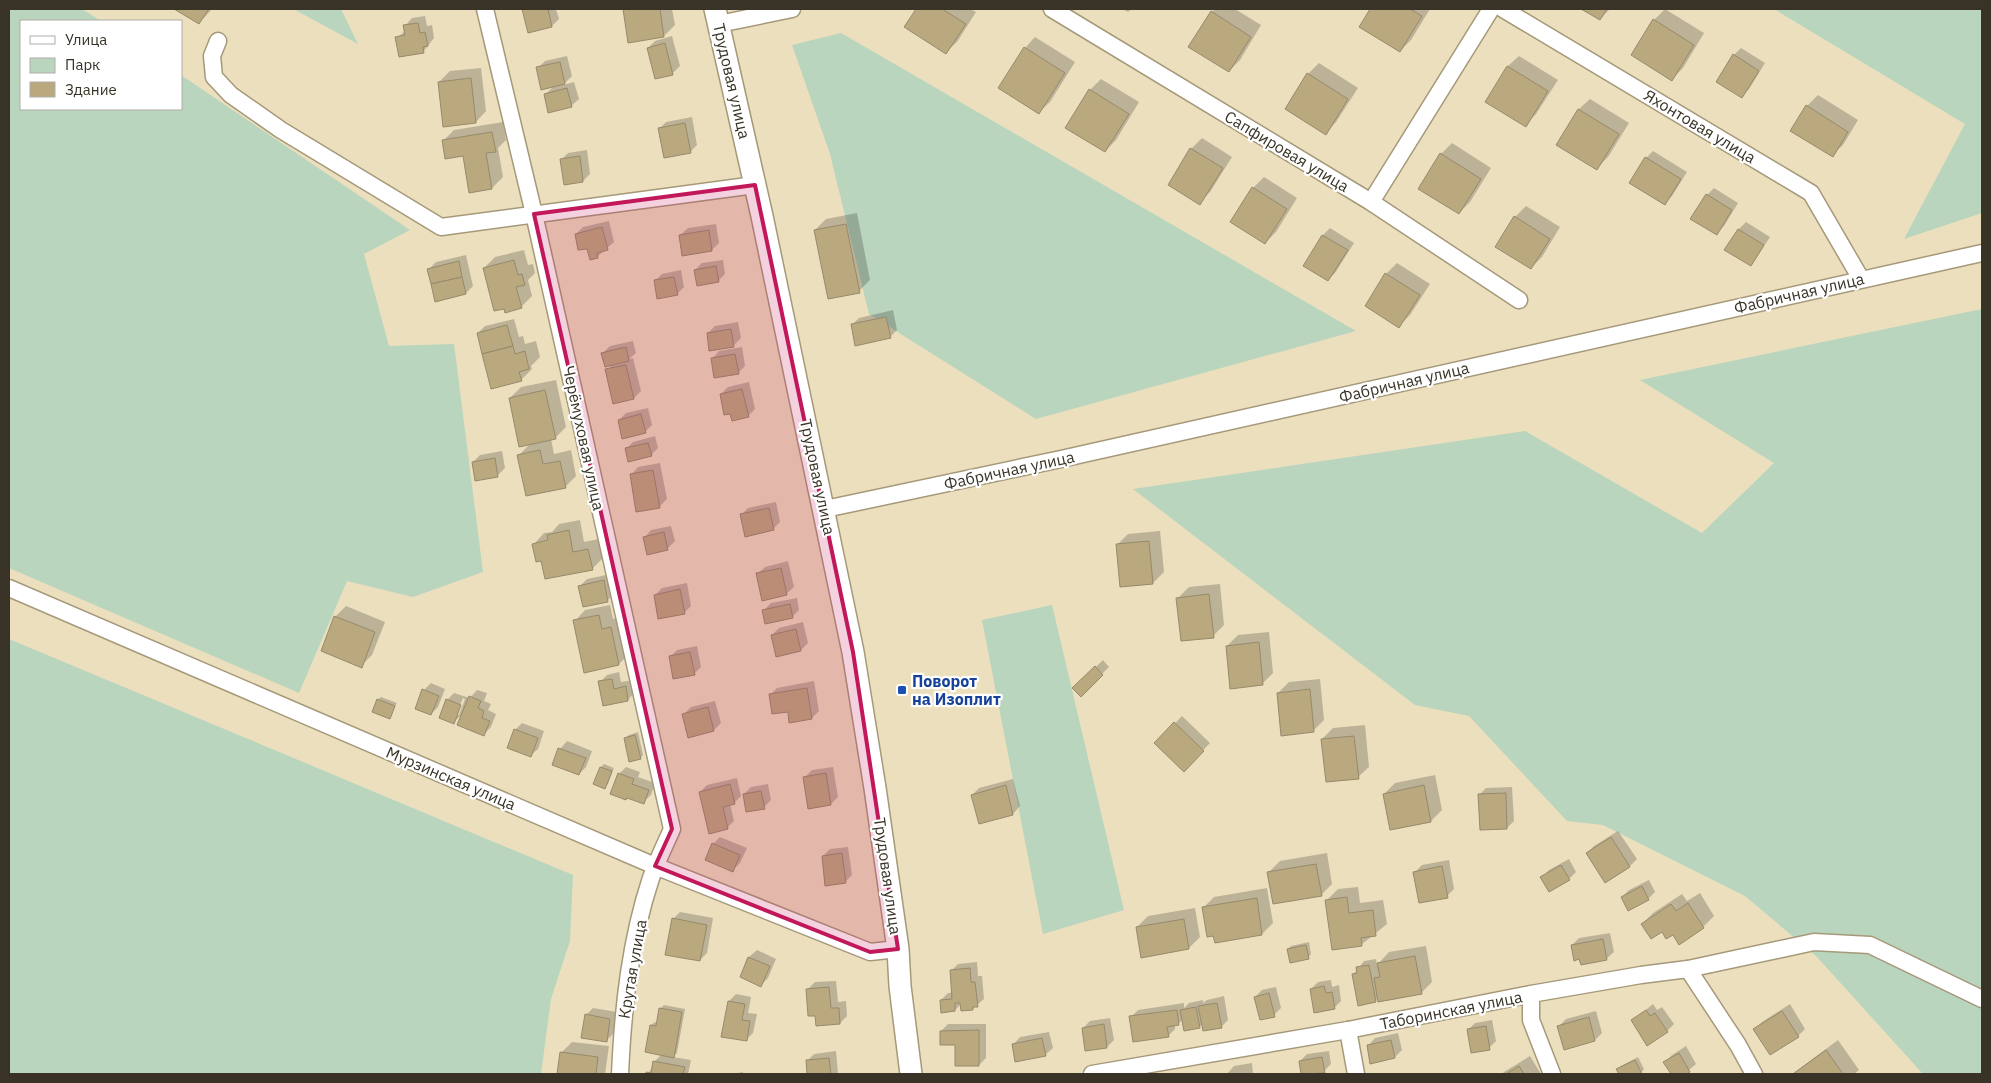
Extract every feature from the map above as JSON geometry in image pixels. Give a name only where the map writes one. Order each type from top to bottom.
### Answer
[{"type":"main road","name":"Трудовая улица","points":[[717,16],[756,185],[854,652],[876,788],[898,949],[912,1074]]},
{"type":"street","name":"Черёмуховая улица","points":[[485,9],[534,214],[672,829],[655,866]]},
{"type":"street","points":[[717,16],[792,9]]},
{"type":"street","name":"Сапфировая улица","points":[[1052,9],[1371,202],[1518,300]]},
{"type":"street","points":[[1371,202],[1491,9]]},
{"type":"street","name":"Яхонтовая улица","points":[[1503,9],[1811,193],[1861,279]]},
{"type":"street","points":[[218,41],[212,56],[214,77],[231,96],[281,130],[441,227],[756,185]]},
{"type":"street","name":"Фабричная улица","points":[[825,509],[1062,459],[1982,253]]},
{"type":"street","name":"Мурзинская улица","points":[[9,588],[655,866],[870,952],[898,949]]},
{"type":"street","name":"Крутая улица","points":[[620,1074],[623,1020],[634,945],[655,866]]},
{"type":"street","name":"Таборинская улица","points":[[1096,1074],[1348,1030],[1531,994],[1688,969],[1814,942],[1870,945],[1982,999]]},
{"type":"street","points":[[1688,969],[1738,1045],[1754,1074]]},
{"type":"street","points":[[1531,994],[1531,1020],[1552,1074]]},
{"type":"street","points":[[1348,1030],[1356,1074]]},
{"type":"highlighted area","points":[[755,185],[853,652],[898,949],[870,952],[655,866],[672,829],[534,214]]},
{"type":"green space","points":[[9,9],[82,9],[99,20],[20,20],[20,110],[182,110],[182,76],[410,230],[364,254],[389,346],[454,344],[483,572],[413,597],[347,581],[299,693],[9,568]]},
{"type":"green space","points":[[294,9],[341,9],[358,44],[297,11]]},
{"type":"green space","points":[[1774,9],[1982,9],[1982,213],[1904,239],[1965,124]]},
{"type":"green space","points":[[841,33],[1356,331],[1036,419],[869,314],[830,154],[792,45]]},
{"type":"green space","points":[[1982,309],[1982,1074],[1923,1074],[1816,956],[1745,896],[1603,825],[1567,821],[1469,716],[1415,705],[1133,489],[1525,431],[1702,533],[1774,463],[1640,380]]},
{"type":"green space","points":[[1052,605],[1124,910],[1043,934],[982,620]]},
{"type":"green space","points":[[9,639],[573,875],[570,941],[551,999],[541,1074],[9,1074]]},
{"type":"building","points":[[174,9],[209,9],[199,24]]},
{"type":"building","points":[[522,9],[548,9],[552,27],[528,33]]},
{"type":"building","points":[[623,9],[660,9],[664,37],[628,43]]},
{"type":"building","points":[[916,9],[942,9],[966,24],[946,54],[904,27]]},
{"type":"building","points":[[1370,9],[1410,9],[1422,16],[1400,52],[1359,27]]},
{"type":"building","points":[[1581,9],[1607,9],[1600,20]]},
{"type":"building","points":[[1211,11],[1251,37],[1229,72],[1188,47]]},
{"type":"building","points":[[1653,19],[1694,45],[1672,81],[1631,55]]},
{"type":"building","points":[[418,23],[420,33],[425,32],[428,46],[423,47],[424,53],[399,57],[395,37],[405,35],[403,25]]},
{"type":"building","points":[[665,43],[673,75],[655,79],[647,48]]},
{"type":"building","points":[[1024,47],[1065,73],[1039,114],[998,88]]},
{"type":"building","points":[[1733,54],[1759,71],[1742,98],[1716,82]]},
{"type":"building","points":[[560,62],[565,84],[541,90],[536,67]]},
{"type":"building","points":[[1507,66],[1548,91],[1526,127],[1485,102]]},
{"type":"building","points":[[1307,73],[1348,99],[1326,135],[1285,109]]},
{"type":"building","points":[[471,78],[476,123],[443,127],[438,82]]},
{"type":"building","points":[[567,88],[572,107],[548,113],[544,94]]},
{"type":"building","points":[[1089,89],[1129,114],[1105,152],[1065,128]]},
{"type":"building","points":[[1806,105],[1848,132],[1833,157],[1790,131]]},
{"type":"building","points":[[1578,109],[1619,134],[1597,170],[1556,145]]},
{"type":"building","points":[[685,123],[691,153],[664,158],[658,128]]},
{"type":"building","points":[[492,132],[496,152],[486,153],[492,189],[469,193],[463,156],[445,159],[442,140]]},
{"type":"building","points":[[1190,148],[1223,168],[1200,205],[1168,185]]},
{"type":"building","points":[[1440,153],[1481,179],[1459,214],[1418,189]]},
{"type":"building","points":[[580,156],[583,182],[564,185],[560,159]]},
{"type":"building","points":[[1645,157],[1681,179],[1665,205],[1629,183]]},
{"type":"building","points":[[1252,187],[1287,209],[1265,244],[1230,222]]},
{"type":"building","points":[[1706,194],[1732,210],[1717,235],[1690,219]]},
{"type":"building","points":[[1514,216],[1550,239],[1531,269],[1495,247]]},
{"type":"building","points":[[846,224],[860,293],[828,299],[814,230]]},
{"type":"building","points":[[602,227],[608,250],[597,253],[598,258],[590,260],[587,249],[578,250],[575,234]]},
{"type":"building","points":[[1738,229],[1764,245],[1751,266],[1724,250]]},
{"type":"building","points":[[709,230],[712,251],[682,256],[679,235]]},
{"type":"building","points":[[1322,235],[1348,250],[1328,281],[1303,266]]},
{"type":"building","points":[[514,260],[518,275],[522,274],[525,285],[516,287],[522,308],[505,313],[504,309],[494,311],[483,268]]},
{"type":"building","points":[[459,261],[462,277],[431,284],[427,269]]},
{"type":"building","points":[[716,266],[719,282],[697,286],[694,270]]},
{"type":"building","points":[[1385,273],[1420,295],[1399,328],[1365,306]]},
{"type":"building","points":[[462,277],[466,294],[435,302],[431,284]]},
{"type":"building","points":[[674,277],[678,295],[657,299],[654,280]]},
{"type":"building","points":[[886,317],[891,338],[855,346],[851,324]]},
{"type":"building","points":[[507,325],[513,346],[482,354],[477,333]]},
{"type":"building","points":[[731,329],[734,347],[709,351],[707,333]]},
{"type":"building","points":[[513,346],[515,354],[525,351],[529,369],[519,372],[522,381],[491,389],[482,354]]},
{"type":"building","points":[[626,347],[629,361],[605,367],[601,353]]},
{"type":"building","points":[[735,354],[739,374],[714,378],[711,358]]},
{"type":"building","points":[[626,365],[634,399],[613,404],[605,369]]},
{"type":"building","points":[[742,389],[749,417],[732,421],[730,414],[724,415],[720,394]]},
{"type":"building","points":[[545,390],[556,439],[519,447],[509,398]]},
{"type":"building","points":[[641,414],[646,433],[622,439],[618,420]]},
{"type":"building","points":[[648,443],[652,456],[628,462],[625,448]]},
{"type":"building","points":[[540,450],[543,464],[560,461],[566,488],[526,496],[517,455]]},
{"type":"building","points":[[495,458],[498,477],[475,481],[472,462]]},
{"type":"building","points":[[653,470],[660,508],[636,512],[630,474]]},
{"type":"building","points":[[769,508],[774,530],[745,537],[740,514]]},
{"type":"building","points":[[569,530],[573,552],[588,549],[593,570],[545,579],[541,561],[536,562],[532,544],[548,540],[547,535]]},
{"type":"building","points":[[664,532],[668,550],[647,555],[643,537]]},
{"type":"building","points":[[1149,541],[1153,584],[1120,587],[1116,544]]},
{"type":"building","points":[[781,568],[787,595],[762,601],[756,573]]},
{"type":"building","points":[[604,580],[608,602],[583,607],[578,586]]},
{"type":"building","points":[[680,589],[685,614],[658,619],[654,595]]},
{"type":"building","points":[[1209,594],[1214,638],[1181,641],[1176,598]]},
{"type":"building","points":[[790,604],[793,618],[765,624],[762,610]]},
{"type":"building","points":[[599,615],[602,629],[611,627],[619,665],[584,673],[573,620]]},
{"type":"building","points":[[334,616],[375,632],[362,668],[321,651]]},
{"type":"building","points":[[796,629],[801,651],[776,657],[771,635]]},
{"type":"building","points":[[1259,642],[1263,685],[1230,689],[1226,646]]},
{"type":"building","points":[[690,652],[695,675],[673,679],[669,656]]},
{"type":"building","points":[[1095,666],[1103,675],[1081,697],[1072,688]]},
{"type":"building","points":[[612,679],[614,689],[626,686],[628,701],[603,706],[598,681]]},
{"type":"building","points":[[807,688],[812,719],[789,723],[788,712],[772,714],[769,694]]},
{"type":"building","points":[[422,689],[439,696],[431,715],[415,709]]},
{"type":"building","points":[[1310,689],[1314,732],[1281,736],[1277,693]]},
{"type":"building","points":[[469,696],[481,701],[478,708],[484,711],[482,718],[490,721],[484,736],[457,725]]},
{"type":"building","points":[[377,699],[395,706],[390,719],[372,712]]},
{"type":"building","points":[[446,699],[461,705],[454,724],[439,718]]},
{"type":"building","points":[[708,707],[714,731],[688,738],[682,714]]},
{"type":"building","points":[[1174,722],[1204,751],[1184,772],[1154,743]]},
{"type":"building","points":[[514,729],[538,738],[531,757],[507,748]]},
{"type":"building","points":[[635,735],[641,759],[629,762],[624,738]]},
{"type":"building","points":[[1354,736],[1359,779],[1326,782],[1321,739]]},
{"type":"building","points":[[558,748],[586,758],[579,775],[552,765]]},
{"type":"building","points":[[600,767],[612,771],[605,789],[593,784]]},
{"type":"building","points":[[618,773],[634,779],[632,784],[649,790],[644,804],[610,794]]},
{"type":"building","points":[[826,773],[831,805],[808,809],[803,777]]},
{"type":"building","points":[[730,784],[735,804],[723,807],[728,829],[709,834],[699,792]]},
{"type":"building","points":[[1006,785],[1013,815],[979,824],[971,795]]},
{"type":"building","points":[[1424,785],[1431,822],[1390,830],[1383,794]]},
{"type":"building","points":[[761,791],[765,809],[746,812],[743,794]]},
{"type":"building","points":[[1506,793],[1507,829],[1480,830],[1478,794]]},
{"type":"building","points":[[1611,837],[1630,867],[1605,883],[1586,853]]},
{"type":"building","points":[[712,843],[740,855],[733,872],[705,860]]},
{"type":"building","points":[[842,853],[846,883],[825,886],[822,856]]},
{"type":"building","points":[[1316,864],[1322,896],[1273,904],[1267,872]]},
{"type":"building","points":[[1561,865],[1570,880],[1549,892],[1540,877]]},
{"type":"building","points":[[1442,866],[1448,898],[1419,903],[1413,872]]},
{"type":"building","points":[[1642,886],[1649,900],[1628,911],[1621,897]]},
{"type":"building","points":[[1347,897],[1349,913],[1373,910],[1376,936],[1361,938],[1362,946],[1332,950],[1325,900]]},
{"type":"building","points":[[1257,898],[1262,935],[1215,943],[1213,936],[1207,937],[1202,907]]},
{"type":"building","points":[[1688,903],[1704,928],[1679,945],[1673,935],[1666,939],[1662,932],[1651,939],[1641,924],[1671,904],[1676,911]]},
{"type":"building","points":[[672,918],[707,925],[700,961],[665,955]]},
{"type":"building","points":[[1184,919],[1189,949],[1141,958],[1136,927]]},
{"type":"building","points":[[1603,939],[1607,960],[1581,965],[1579,959],[1574,961],[1571,945]]},
{"type":"building","points":[[1306,945],[1309,959],[1290,963],[1287,949]]},
{"type":"building","points":[[1415,956],[1422,994],[1378,1002],[1374,978],[1380,977],[1377,963]]},
{"type":"building","points":[[748,957],[770,966],[761,987],[740,977]]},
{"type":"building","points":[[1369,965],[1376,1002],[1358,1006],[1352,974],[1357,973],[1356,967]]},
{"type":"building","points":[[970,968],[971,982],[975,982],[978,1007],[973,1007],[973,1010],[961,1011],[960,1003],[955,1003],[955,1011],[941,1013],[940,1000],[952,999],[950,970]]},
{"type":"building","points":[[1324,986],[1326,993],[1332,992],[1335,1009],[1314,1013],[1310,989]]},
{"type":"building","points":[[829,987],[831,1008],[839,1008],[840,1024],[816,1026],[815,1016],[808,1016],[806,989]]},
{"type":"building","points":[[1269,993],[1275,1017],[1260,1020],[1254,997]]},
{"type":"building","points":[[728,1001],[745,1004],[742,1020],[750,1021],[747,1041],[721,1037]]},
{"type":"building","points":[[1217,1003],[1222,1028],[1203,1031],[1198,1006]]},
{"type":"building","points":[[1196,1007],[1200,1028],[1184,1031],[1180,1010]]},
{"type":"building","points":[[659,1008],[682,1012],[674,1058],[645,1052],[650,1025],[656,1026]]},
{"type":"building","points":[[1177,1010],[1179,1025],[1167,1027],[1169,1037],[1133,1042],[1129,1016]]},
{"type":"building","points":[[1646,1010],[1650,1016],[1655,1013],[1668,1032],[1647,1046],[1631,1020]]},
{"type":"building","points":[[1782,1011],[1799,1037],[1770,1055],[1753,1029]]},
{"type":"building","points":[[585,1014],[610,1019],[607,1042],[581,1038]]},
{"type":"building","points":[[1589,1017],[1595,1041],[1564,1050],[1557,1026]]},
{"type":"building","points":[[1104,1024],[1107,1048],[1085,1051],[1082,1028]]},
{"type":"building","points":[[1486,1026],[1490,1050],[1471,1053],[1467,1029]]},
{"type":"building","points":[[979,1030],[979,1066],[955,1066],[955,1045],[940,1045],[940,1031]]},
{"type":"building","points":[[1042,1038],[1046,1056],[1015,1062],[1012,1044]]},
{"type":"building","points":[[1391,1040],[1395,1058],[1370,1064],[1367,1045]]},
{"type":"building","points":[[1826,1050],[1843,1074],[1793,1074]]},
{"type":"building","points":[[560,1052],[598,1057],[596,1074],[557,1074]]},
{"type":"building","points":[[1679,1053],[1690,1072],[1687,1074],[1671,1074],[1663,1062]]},
{"type":"building","points":[[1322,1057],[1325,1073],[1301,1074],[1299,1061]]},
{"type":"building","points":[[829,1058],[831,1074],[807,1074],[806,1060]]},
{"type":"building","points":[[1635,1060],[1642,1074],[1619,1074],[1616,1069]]},
{"type":"building","points":[[653,1061],[685,1067],[683,1074],[646,1074],[646,1072],[651,1073]]},
{"type":"building","points":[[1519,1066],[1524,1074],[1506,1074]]},
{"type":"place","name":"Поворот на Изоплит","points":[[902,690]]}]
